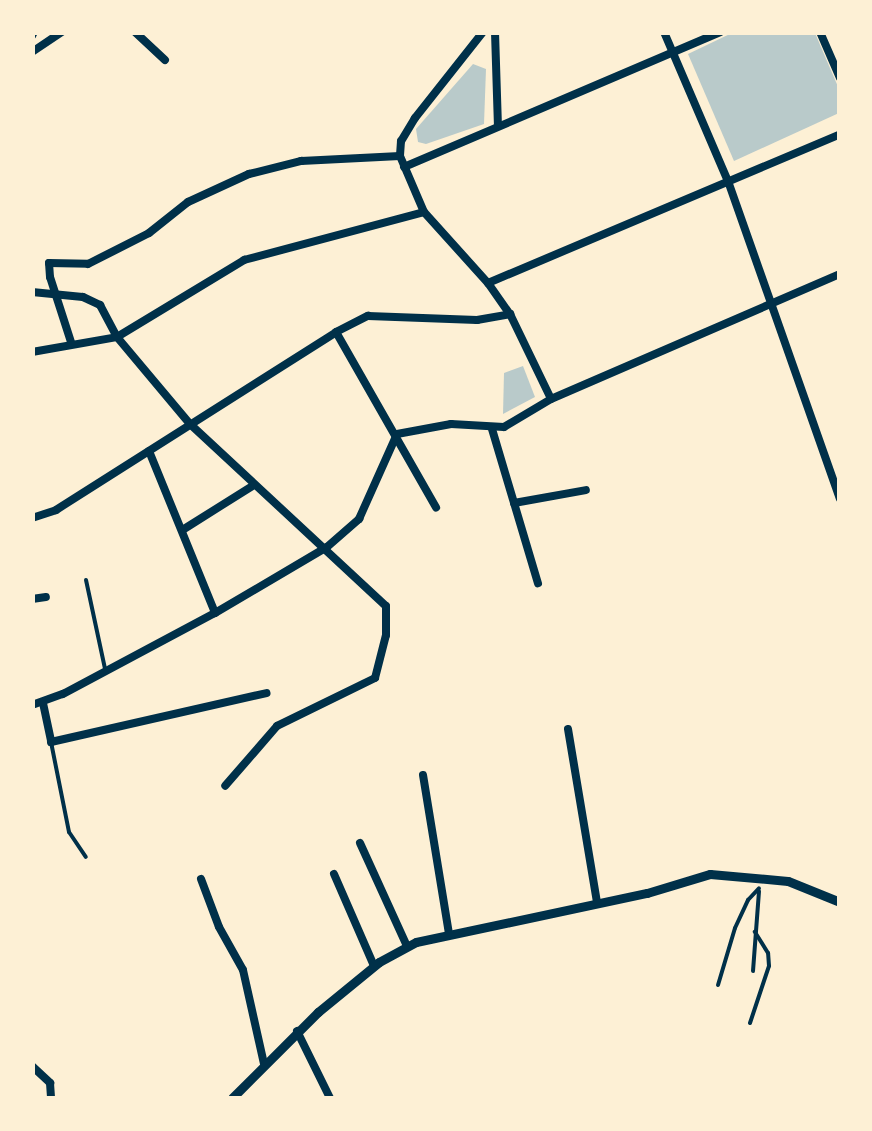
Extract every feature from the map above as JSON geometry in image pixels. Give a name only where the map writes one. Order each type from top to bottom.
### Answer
[{"type":"street","points":[[32,52],[62,32]]},
{"type":"street","points":[[135,32],[165,60]]},
{"type":"street","points":[[483,32],[415,118],[401,141],[400,156],[424,212],[488,282],[510,314],[551,399]]},
{"type":"street","points":[[495,32],[498,126]]},
{"type":"street","points":[[664,32],[728,181],[840,499]]},
{"type":"street","points":[[404,167],[720,32]]},
{"type":"street","points":[[820,32],[840,78]]},
{"type":"street","points":[[488,282],[840,134]]},
{"type":"street","points":[[71,342],[49,263],[88,264],[148,233],[219,184],[301,162],[400,156]]},
{"type":"street","points":[[32,352],[71,342],[117,337],[244,260],[424,212]]},
{"type":"street","points":[[397,434],[463,424],[492,429],[518,422],[551,399],[840,274]]},
{"type":"street","points":[[32,292],[92,299],[117,337],[190,424],[289,519],[327,546],[386,606],[388,619],[378,673],[270,731],[224,786]]},
{"type":"street","points":[[32,518],[56,510],[336,332],[382,314],[478,320],[510,314]]},
{"type":"street","points":[[336,332],[436,507]]},
{"type":"street","points":[[492,429],[538,583]]},
{"type":"street","points":[[32,705],[43,703],[215,612],[327,546],[359,519],[397,434]]},
{"type":"street","points":[[149,450],[215,612]]},
{"type":"street","points":[[184,529],[254,486]]},
{"type":"street","points":[[514,503],[586,490]]},
{"type":"street","points":[[32,600],[46,597]]},
{"type":"street","points":[[43,703],[51,742],[267,692]]},
{"type":"street","points":[[568,728],[598,902]]},
{"type":"street","points":[[423,775],[449,933]]},
{"type":"street","points":[[360,843],[407,946]]},
{"type":"street","points":[[334,874],[374,966]]},
{"type":"street","points":[[232,1098],[296,1030],[374,966],[407,946],[710,874],[760,876],[798,884],[840,902]]},
{"type":"street","points":[[201,879],[219,926],[243,970],[264,1064]]},
{"type":"street","points":[[296,1030],[330,1098]]},
{"type":"street","points":[[32,1066],[50,1083],[50,1098]]},
{"type":"lane","points":[[86,580],[106,669]]},
{"type":"lane","points":[[51,742],[69,832],[86,857]]},
{"type":"lane","points":[[753,971],[760,876]]},
{"type":"lane","points":[[718,985],[735,928],[748,900],[760,888]]},
{"type":"lane","points":[[750,1023],[769,966],[768,952],[754,932]]},
{"type":"shaded area","points":[[734,32],[815,33],[839,89],[839,113],[734,161],[688,54]]},
{"type":"shaded area","points":[[473,64],[486,69],[484,124],[426,144],[418,142],[416,129]]},
{"type":"shaded area","points":[[523,366],[535,397],[503,414],[504,373]]}]
